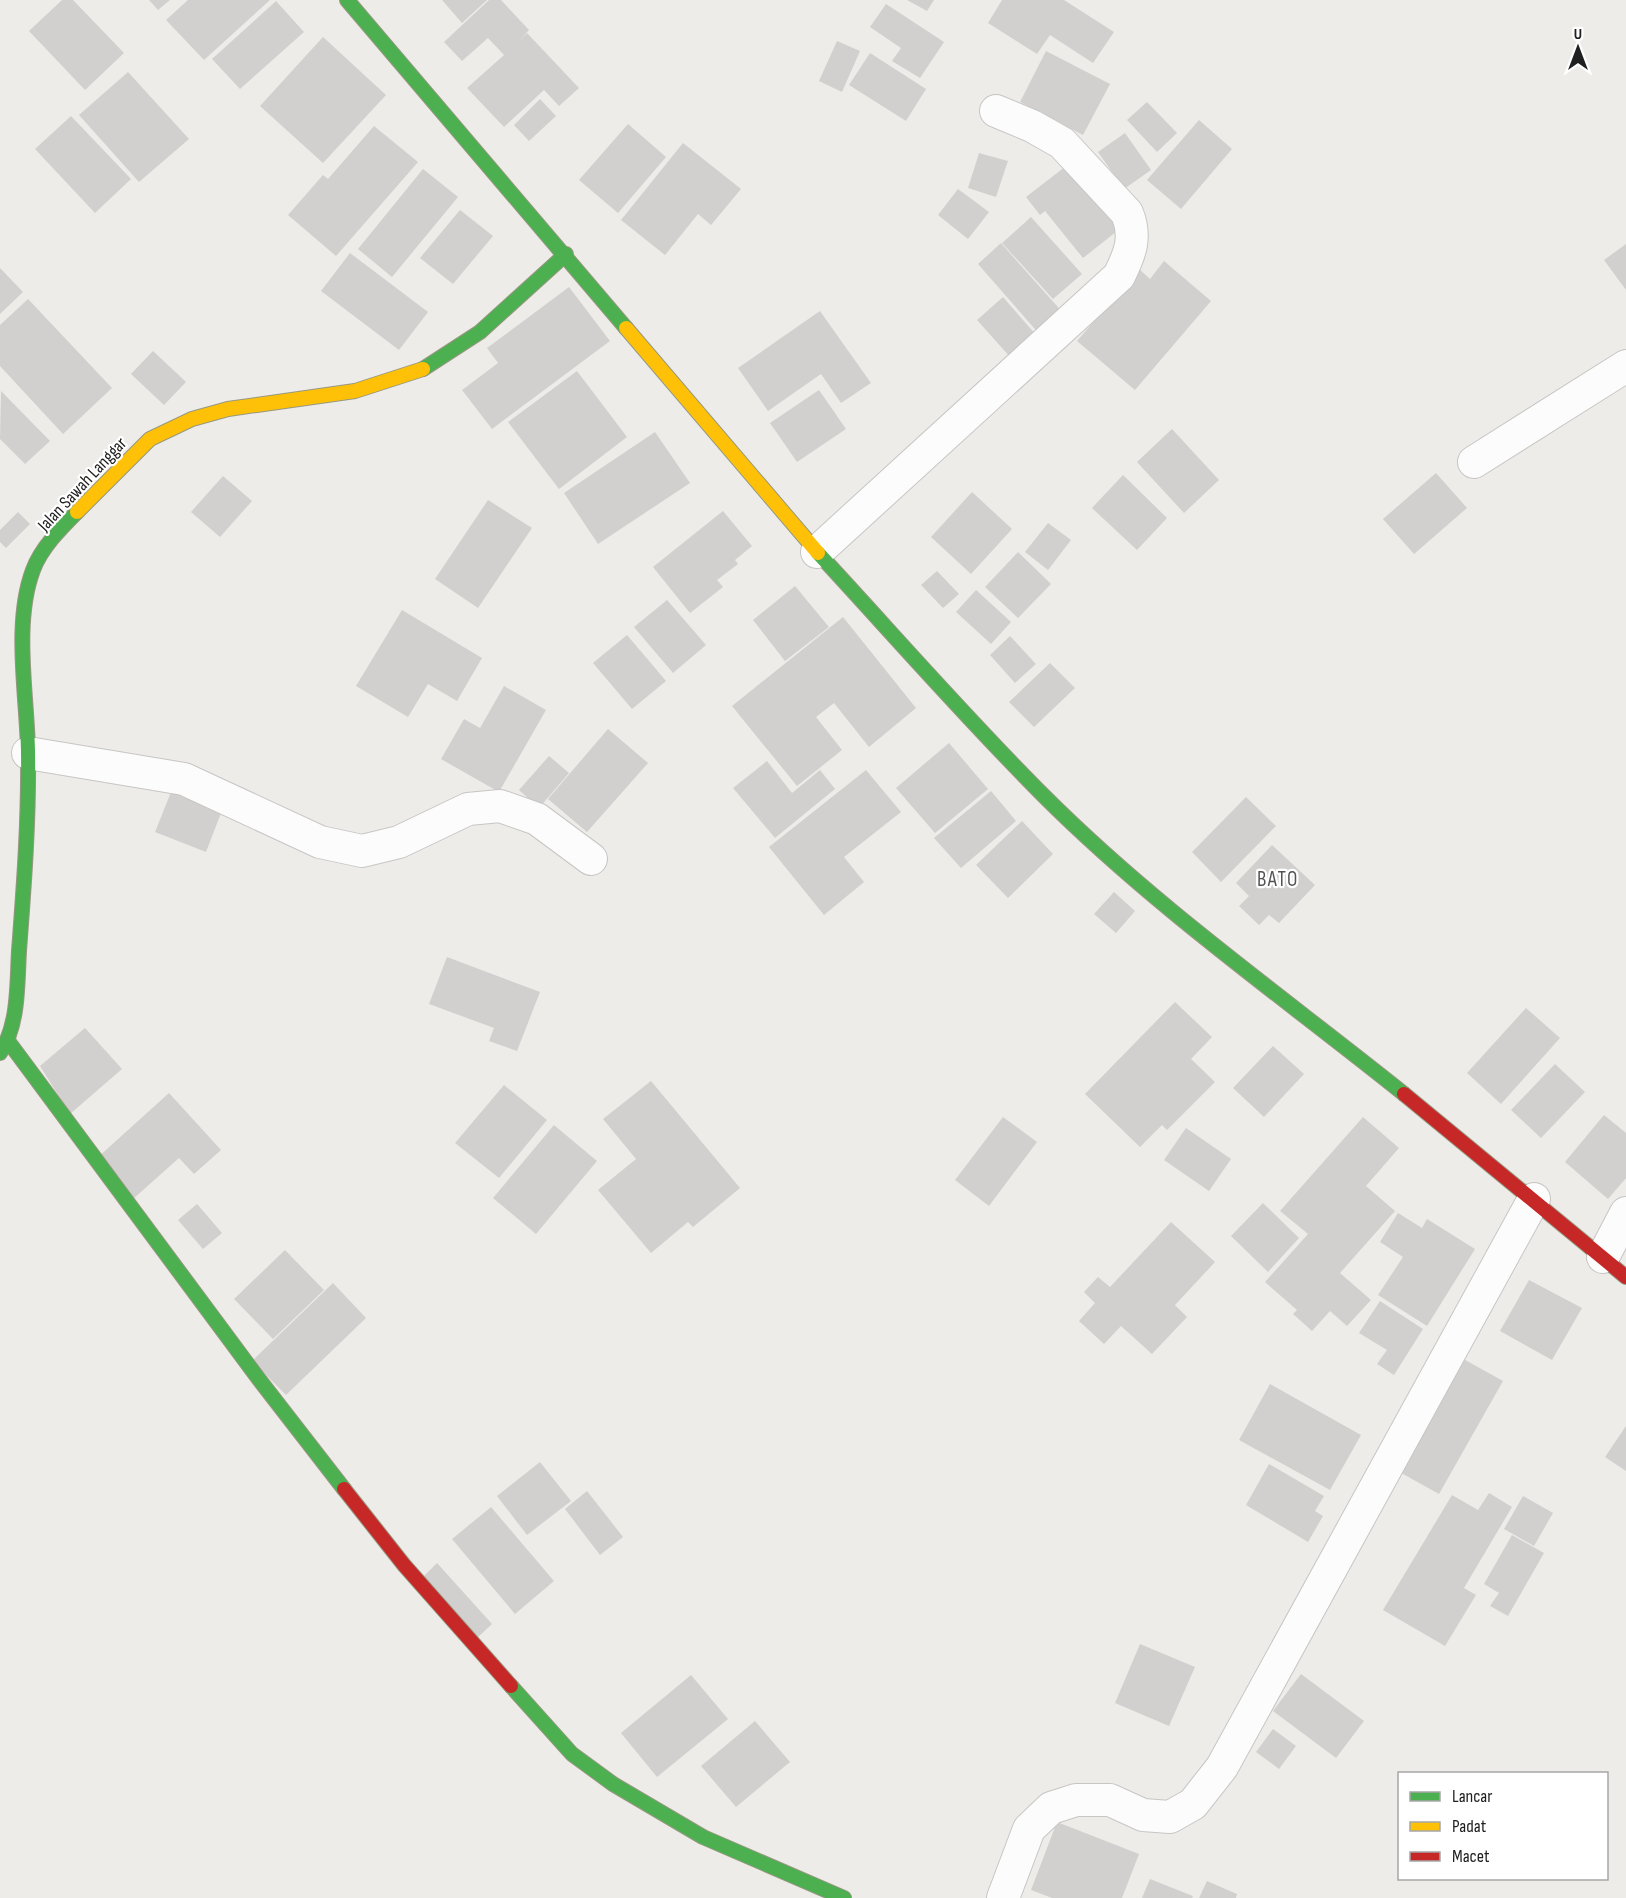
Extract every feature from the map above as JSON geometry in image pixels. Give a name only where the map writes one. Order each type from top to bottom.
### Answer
[{"type":"street","points":[[347,0],[566,254],[817,552],[1044,796],[1117,863],[1201,934],[1534,1199],[1626,1277]]},
{"type":"street","points":[[817,552],[1119,276],[1127,260],[1133,243],[1133,226],[1127,213],[1062,142],[996,111]]},
{"type":"street","name":"Jalan Sawah Langgar","points":[[4,1047],[16,998],[26,864],[28,753],[23,617],[33,569],[56,533],[150,439],[192,419],[228,409],[355,391],[429,367],[480,332],[566,254]]},
{"type":"street","points":[[1474,462],[1626,366]]},
{"type":"street","points":[[28,753],[184,779],[222,794],[320,842],[362,851],[399,842],[468,809],[500,806],[537,819],[591,859]]},
{"type":"street","points":[[4,1047],[404,1565],[572,1754],[613,1784],[703,1837],[844,1898]]},
{"type":"street","points":[[1003,1898],[1029,1829],[1051,1808],[1076,1800],[1110,1800],[1143,1815],[1170,1817],[1193,1804],[1222,1767],[1534,1199]]},
{"type":"street","points":[[1603,1257],[1626,1213]]},
{"type":"building","points":[[62,0],[73,0],[124,53],[85,90],[29,31]]},
{"type":"building","points":[[149,0],[170,0],[158,10]]},
{"type":"building","points":[[188,0],[270,0],[204,60],[166,20]]},
{"type":"building","points":[[442,0],[487,0],[462,23]]},
{"type":"building","points":[[489,0],[501,0],[529,30],[519,41],[527,33],[579,88],[559,106],[544,90],[504,127],[467,88],[504,55],[488,38],[462,61],[444,42]]},
{"type":"building","points":[[907,0],[934,0],[927,11]]},
{"type":"building","points":[[1002,0],[1064,0],[1114,32],[1093,63],[1050,35],[1037,54],[988,23]]},
{"type":"building","points":[[276,1],[304,32],[240,89],[212,59]]},
{"type":"building","points":[[886,4],[944,42],[920,78],[892,61],[901,48],[870,27]]},
{"type":"building","points":[[323,37],[386,95],[323,163],[260,106]]},
{"type":"building","points":[[837,41],[860,51],[842,92],[819,81]]},
{"type":"building","points":[[1046,51],[1110,84],[1083,135],[1020,102]]},
{"type":"building","points":[[870,53],[926,89],[906,121],[849,85]]},
{"type":"building","points":[[128,72],[189,139],[139,182],[79,115]]},
{"type":"building","points":[[540,99],[556,116],[529,141],[514,125]]},
{"type":"building","points":[[1147,102],[1177,133],[1157,152],[1127,120]]},
{"type":"building","points":[[71,116],[131,179],[95,213],[35,149]]},
{"type":"building","points":[[1199,120],[1232,149],[1181,209],[1147,180]]},
{"type":"building","points":[[628,124],[666,157],[618,213],[579,180]]},
{"type":"building","points":[[374,126],[418,162],[336,256],[288,215],[323,175],[328,179]]},
{"type":"building","points":[[1125,133],[1151,170],[1124,189],[1098,152]]},
{"type":"building","points":[[683,143],[741,189],[711,225],[698,214],[665,255],[621,220]]},
{"type":"building","points":[[979,153],[1008,161],[996,197],[968,188]]},
{"type":"building","points":[[1070,163],[1121,228],[1083,258],[1045,211],[1040,215],[1026,197]]},
{"type":"building","points":[[423,169],[458,197],[392,277],[358,249]]},
{"type":"building","points":[[958,189],[989,212],[968,239],[938,215]]},
{"type":"building","points":[[460,210],[493,236],[453,284],[420,258]]},
{"type":"building","points":[[1031,217],[1082,274],[1053,299],[1002,243]]},
{"type":"building","points":[[1001,243],[1065,315],[1041,336],[978,264]]},
{"type":"building","points":[[1626,244],[1626,290],[1604,260]]},
{"type":"building","points":[[350,253],[428,312],[399,350],[321,291]]},
{"type":"building","points":[[1164,261],[1211,301],[1135,390],[1077,341],[1139,269],[1150,279]]},
{"type":"building","points":[[0,268],[23,292],[0,314]]},
{"type":"building","points":[[569,287],[610,341],[492,429],[462,390],[498,363],[487,348]]},
{"type":"building","points":[[1003,297],[1037,336],[1011,358],[977,320]]},
{"type":"building","points":[[28,299],[112,388],[63,434],[0,366],[0,325]]},
{"type":"building","points":[[820,311],[871,383],[841,403],[821,374],[768,411],[738,368]]},
{"type":"building","points":[[153,351],[186,382],[164,405],[131,374]]},
{"type":"building","points":[[577,371],[627,437],[559,489],[508,422]]},
{"type":"building","points":[[819,390],[846,429],[797,462],[770,423]]},
{"type":"building","points":[[1,391],[50,441],[25,464],[0,439]]},
{"type":"building","points":[[1172,429],[1219,480],[1184,513],[1137,462]]},
{"type":"building","points":[[655,432],[690,483],[598,544],[564,493]]},
{"type":"building","points":[[1436,473],[1467,508],[1414,554],[1383,519]]},
{"type":"building","points":[[1123,475],[1167,518],[1137,550],[1092,508]]},
{"type":"building","points":[[223,476],[252,501],[220,537],[191,512]]},
{"type":"building","points":[[972,492],[1012,529],[971,574],[931,537]]},
{"type":"building","points":[[488,500],[532,528],[478,608],[435,579]]},
{"type":"building","points":[[723,511],[752,546],[735,560],[738,564],[717,580],[723,587],[690,613],[653,567]]},
{"type":"building","points":[[18,512],[30,524],[6,548],[0,542],[0,530]]},
{"type":"building","points":[[1048,523],[1071,540],[1048,570],[1025,552]]},
{"type":"building","points":[[1018,552],[1051,584],[1018,618],[985,587]]},
{"type":"building","points":[[937,571],[959,594],[943,608],[921,585]]},
{"type":"building","points":[[795,586],[829,627],[785,661],[753,620]]},
{"type":"building","points":[[976,590],[1011,622],[991,644],[956,612]]},
{"type":"building","points":[[667,600],[706,645],[673,673],[634,627]]},
{"type":"building","points":[[402,610],[482,658],[457,701],[428,684],[408,717],[356,686]]},
{"type":"building","points":[[843,617],[916,708],[869,747],[834,703],[816,717],[842,750],[797,786],[732,706]]},
{"type":"building","points":[[627,635],[666,681],[632,709],[593,663]]},
{"type":"building","points":[[1010,636],[1036,664],[1015,683],[990,655]]},
{"type":"building","points":[[1050,663],[1075,688],[1034,727],[1009,702]]},
{"type":"building","points":[[504,686],[546,710],[499,792],[441,759],[464,719],[480,728]]},
{"type":"building","points":[[608,729],[648,763],[587,832],[548,799]]},
{"type":"building","points":[[949,743],[988,789],[935,833],[896,788]]},
{"type":"building","points":[[549,756],[569,773],[539,808],[519,790]]},
{"type":"building","points":[[767,761],[792,793],[820,770],[835,789],[775,838],[733,788]]},
{"type":"building","points":[[866,770],[901,812],[844,857],[864,882],[824,915],[769,847]]},
{"type":"building","points":[[991,791],[1016,821],[961,868],[934,838]]},
{"type":"building","points":[[171,792],[221,813],[206,852],[155,832]]},
{"type":"building","points":[[1246,797],[1276,826],[1221,882],[1192,852]]},
{"type":"building","points":[[1022,821],[1053,854],[1008,898],[976,865]]},
{"type":"building","points":[[1272,845],[1315,885],[1279,923],[1269,915],[1259,925],[1239,906],[1249,896],[1236,883]]},
{"type":"building","points":[[1114,892],[1135,911],[1116,933],[1094,914]]},
{"type":"building","points":[[447,957],[540,992],[517,1051],[489,1041],[494,1028],[429,1004]]},
{"type":"building","points":[[1175,1002],[1212,1037],[1191,1059],[1215,1082],[1167,1130],[1162,1125],[1140,1147],[1085,1094]]},
{"type":"building","points":[[1526,1008],[1560,1038],[1501,1104],[1467,1073]]},
{"type":"building","points":[[85,1028],[122,1069],[70,1114],[40,1066]]},
{"type":"building","points":[[1273,1046],[1304,1074],[1264,1117],[1233,1088]]},
{"type":"building","points":[[1555,1064],[1585,1092],[1541,1138],[1511,1110]]},
{"type":"building","points":[[651,1081],[740,1188],[693,1227],[688,1222],[651,1253],[598,1190],[636,1159],[603,1119]]},
{"type":"building","points":[[504,1085],[547,1120],[499,1178],[455,1143]]},
{"type":"building","points":[[169,1093],[221,1150],[194,1174],[179,1158],[133,1199],[96,1159]]},
{"type":"building","points":[[1604,1115],[1626,1133],[1626,1178],[1608,1199],[1565,1162]]},
{"type":"building","points":[[1003,1117],[1037,1142],[989,1206],[955,1180]]},
{"type":"building","points":[[1363,1117],[1399,1148],[1366,1186],[1395,1211],[1340,1273],[1371,1300],[1347,1326],[1330,1311],[1312,1331],[1293,1314],[1297,1310],[1265,1282],[1308,1234],[1280,1211]]},
{"type":"building","points":[[554,1125],[597,1161],[536,1234],[493,1198]]},
{"type":"building","points":[[1186,1128],[1231,1159],[1209,1191],[1164,1160]]},
{"type":"building","points":[[1263,1203],[1299,1238],[1268,1272],[1231,1236]]},
{"type":"building","points":[[197,1204],[222,1233],[203,1249],[178,1220]]},
{"type":"building","points":[[1398,1213],[1422,1228],[1427,1219],[1475,1249],[1427,1326],[1378,1295],[1403,1257],[1380,1242]]},
{"type":"building","points":[[1171,1222],[1215,1262],[1175,1305],[1187,1317],[1152,1354],[1121,1326],[1104,1344],[1079,1321],[1095,1303],[1084,1292],[1098,1277],[1110,1287]]},
{"type":"building","points":[[285,1250],[324,1290],[273,1339],[234,1299]]},
{"type":"building","points":[[1529,1280],[1582,1308],[1552,1360],[1500,1331]]},
{"type":"building","points":[[333,1283],[366,1318],[286,1395],[252,1361]]},
{"type":"building","points":[[1380,1301],[1423,1329],[1394,1375],[1377,1364],[1387,1350],[1359,1333]]},
{"type":"building","points":[[1458,1356],[1503,1381],[1439,1494],[1394,1469]]},
{"type":"building","points":[[1270,1384],[1361,1435],[1330,1490],[1239,1440]]},
{"type":"building","points":[[1626,1426],[1626,1471],[1605,1457]]},
{"type":"building","points":[[540,1462],[571,1501],[527,1535],[497,1496]]},
{"type":"building","points":[[1269,1464],[1324,1496],[1315,1511],[1323,1516],[1308,1542],[1246,1505]]},
{"type":"building","points":[[587,1491],[623,1537],[600,1555],[565,1509]]},
{"type":"building","points":[[1489,1493],[1512,1507],[1464,1588],[1476,1595],[1445,1646],[1383,1610],[1452,1495],[1478,1510]]},
{"type":"building","points":[[1523,1496],[1553,1513],[1534,1546],[1504,1529]]},
{"type":"building","points":[[491,1507],[554,1581],[515,1614],[452,1539]]},
{"type":"building","points":[[1512,1535],[1544,1553],[1508,1616],[1490,1606],[1499,1593],[1484,1584]]},
{"type":"building","points":[[437,1563],[492,1624],[477,1638],[422,1578]]},
{"type":"building","points":[[1140,1644],[1195,1667],[1169,1726],[1115,1703]]},
{"type":"building","points":[[1301,1674],[1364,1721],[1336,1758],[1273,1711]]},
{"type":"building","points":[[691,1675],[728,1719],[657,1777],[621,1733]]},
{"type":"building","points":[[755,1721],[790,1762],[736,1807],[701,1766]]},
{"type":"building","points":[[1273,1729],[1296,1746],[1279,1769],[1256,1752]]},
{"type":"building","points":[[1057,1822],[1139,1854],[1122,1898],[1052,1898],[1031,1890]]},
{"type":"building","points":[[1150,1879],[1193,1896],[1192,1898],[1142,1898]]},
{"type":"building","points":[[1207,1881],[1237,1894],[1236,1898],[1199,1898]]},
{"type":"traffic: fast","points":[[347,0],[626,328]]},
{"type":"traffic: fast","points":[[423,369],[480,332],[566,254]]},
{"type":"traffic: fast","points":[[0,1053],[11,1030],[16,1004],[26,851],[28,751],[22,636],[27,591],[33,570],[41,554],[77,512]]},
{"type":"traffic: fast","points":[[818,553],[986,737],[1086,836],[1174,913],[1404,1094]]},
{"type":"traffic: fast","points":[[8,1041],[258,1378],[344,1489]]},
{"type":"traffic: fast","points":[[511,1686],[572,1754],[613,1784],[703,1837],[844,1898]]},
{"type":"traffic: slow","points":[[626,328],[818,553]]},
{"type":"traffic: slow","points":[[77,512],[150,439],[192,419],[228,409],[355,391],[423,369]]},
{"type":"traffic: jam","points":[[1404,1094],[1626,1277]]},
{"type":"traffic: jam","points":[[344,1489],[404,1565],[511,1686]]},
{"type":"district","name":"BATO","points":[[1278,879]]}]
